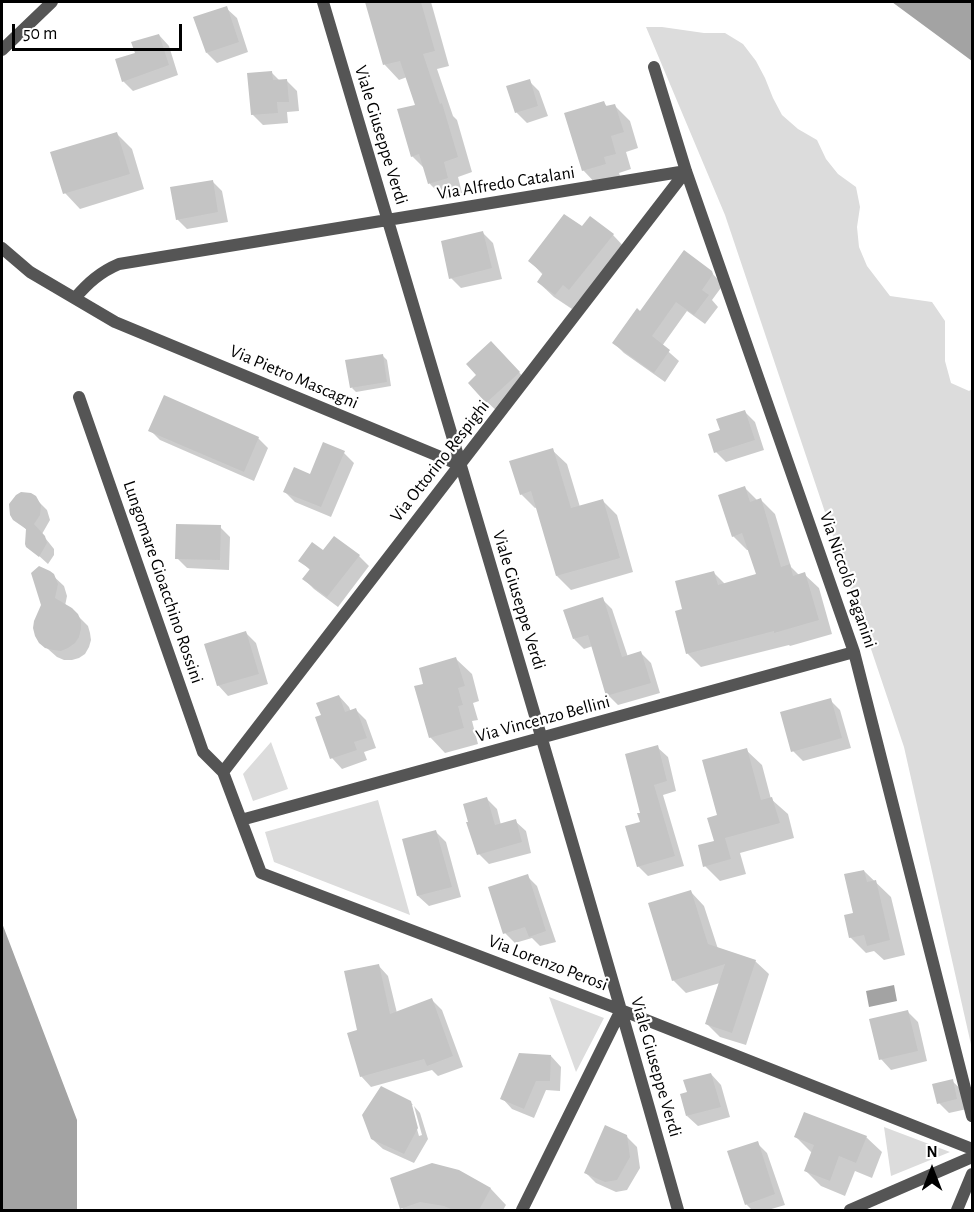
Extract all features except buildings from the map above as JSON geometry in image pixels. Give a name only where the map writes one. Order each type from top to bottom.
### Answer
[{"type":"street","points":[[2,51],[52,2]]},
{"type":"street","name":"Viale Giuseppe Verdi","points":[[322,2],[542,738],[678,1210]]},
{"type":"street","name":"Via Niccolò Paganini","points":[[654,67],[686,171],[854,652],[972,1116]]},
{"type":"street","name":"Via Alfredo Catalani","points":[[75,298],[94,278],[119,264],[686,171]]},
{"type":"street","name":"Via Ottorino Respighi","points":[[223,772],[686,171]]},
{"type":"street","name":"Via Pietro Mascagni","points":[[2,248],[46,282],[115,322],[460,465]]},
{"type":"street","name":"Lungomare Gioacchino Rossini","points":[[79,397],[202,752],[223,772]]},
{"type":"street","name":"Via Vincenzo Bellini","points":[[241,820],[854,652]]},
{"type":"street","points":[[223,772],[241,820]]},
{"type":"street","name":"Via Lorenzo Perosi","points":[[241,820],[261,873],[621,1010],[972,1149]]},
{"type":"street","points":[[522,1210],[621,1010]]},
{"type":"street","points":[[850,1210],[972,1157]]},
{"type":"street","points":[[957,1210],[972,1174]]},
{"type":"shaded area","points":[[892,2],[972,2],[972,61]]},
{"type":"shaded area","points":[[646,27],[725,33],[743,44],[756,61],[782,115],[798,129],[817,140],[826,159],[838,174],[856,187],[860,207],[857,227],[859,247],[867,266],[890,296],[932,302],[945,321],[945,361],[951,383],[969,391],[972,389],[972,1049],[904,747],[725,215]]},
{"type":"shaded area","points":[[271,742],[288,789],[253,801],[243,774]]},
{"type":"shaded area","points":[[378,800],[410,915],[274,862],[265,832]]},
{"type":"shaded area","points":[[2,923],[77,1120],[77,1210],[2,1210]]},
{"type":"shaded area","points":[[894,985],[897,1001],[869,1007],[866,991]]},
{"type":"shaded area","points":[[549,997],[604,1018],[576,1072]]},
{"type":"shaded area","points":[[884,1127],[950,1152],[891,1176]]}]
